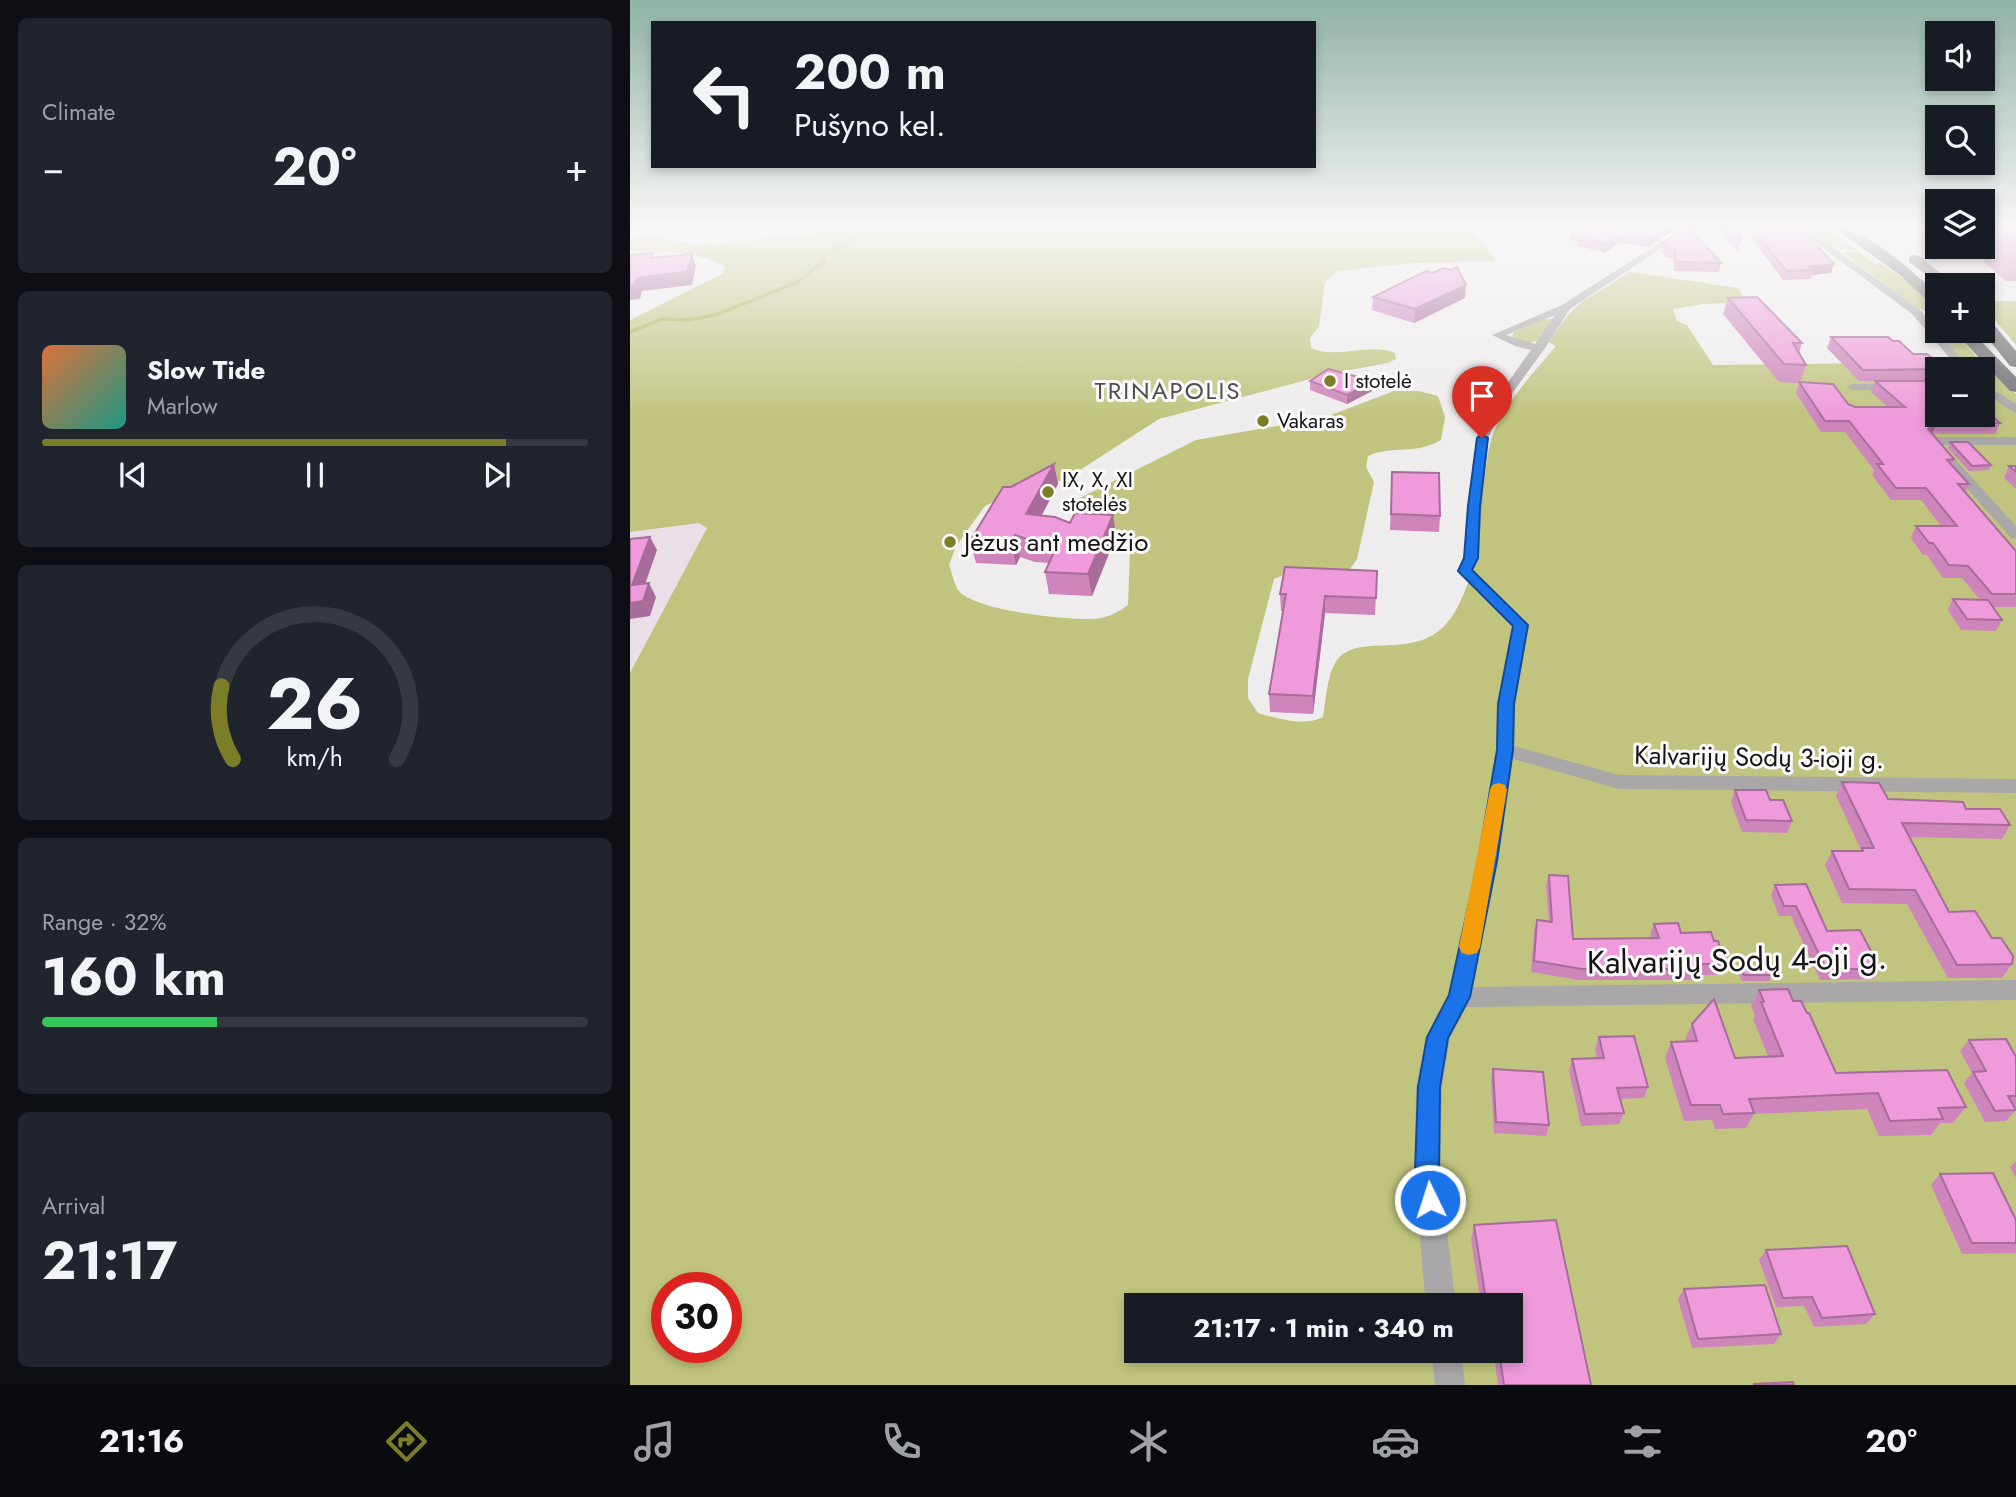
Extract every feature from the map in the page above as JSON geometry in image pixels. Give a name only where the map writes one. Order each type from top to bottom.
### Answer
[{"type":"main road","points":[[1995,337],[2016,362]]},
{"type":"main road","points":[[1974,343],[2016,387]]},
{"type":"street","points":[[1540,348],[1518,344],[1497,335],[1566,307],[1591,291]]},
{"type":"street","points":[[1887,291],[1916,312],[1955,357]]},
{"type":"street","points":[[1440,1293],[1427,1174],[1429,1087],[1438,1037],[1459,997],[1487,861],[1505,750],[1506,704],[1521,625],[1465,571],[1471,558],[1482,438],[1497,406],[1540,348],[1566,307]]},
{"type":"street","points":[[1916,312],[1925,312]]},
{"type":"street","points":[[1852,387],[1925,386]]},
{"type":"street","points":[[1995,395],[2016,410]]},
{"type":"street","points":[[2016,441],[1932,441],[2016,535]]},
{"type":"street","name":"Kalvarijų Sodų 3-ioji g.","points":[[1505,750],[1619,782],[2016,786]]},
{"type":"street","name":"Kalvarijų Sodų 4-oji g.","points":[[1459,997],[2016,990]]},
{"type":"street","points":[[1447,1363],[1450,1385]]},
{"type":"shaded area","points":[[699,523],[707,528],[630,673],[630,532]]},
{"type":"green space","points":[[689,291],[1324,291],[1319,326],[1310,338],[1311,348],[1331,352],[1385,350],[1395,353],[1396,359],[1159,419],[1066,479],[1002,498],[985,506],[956,546],[949,565],[958,590],[982,604],[1063,618],[1093,619],[1116,613],[1128,605],[1130,551],[1125,535],[1082,520],[1072,510],[1078,499],[1196,440],[1323,418],[1394,391],[1419,391],[1438,396],[1445,417],[1441,440],[1432,445],[1368,456],[1366,467],[1374,482],[1357,559],[1350,569],[1314,574],[1287,574],[1274,579],[1248,679],[1248,698],[1258,713],[1291,721],[1307,721],[1323,717],[1331,672],[1337,660],[1348,651],[1362,647],[1412,643],[1428,637],[1444,626],[1457,608],[1473,563],[1488,455],[1497,424],[1520,389],[1556,346],[1548,342],[1568,315],[1600,291],[1740,291],[1747,302],[1703,304],[1673,309],[1677,321],[1687,325],[1713,365],[1925,362],[1925,427],[1995,427],[1995,397],[2016,413],[2016,1385],[630,1385],[630,673],[707,528],[699,523],[630,532],[630,320]]},
{"type":"green space","points":[[1893,291],[1920,291],[1925,296],[1925,310],[1915,307]]},
{"type":"green space","points":[[1995,301],[2016,301],[2016,345],[1995,320]]},
{"type":"green space","points":[[1543,319],[1553,319],[1542,339],[1530,343],[1512,336],[1514,332]]},
{"type":"green space","points":[[1947,343],[1964,343],[1977,357],[1959,357]]},
{"type":"green space","points":[[1995,375],[2016,394],[2016,406],[1995,390]]},
{"type":"building","points":[[1386,291],[1454,291],[1415,309],[1373,297]]},
{"type":"building","points":[[1757,297],[1802,343],[1793,343],[1806,365],[1784,364],[1728,298]]},
{"type":"building","points":[[1831,337],[1888,337],[1899,341],[1913,354],[1927,354],[1931,357],[1925,357],[1925,369],[1863,370]]},
{"type":"building","points":[[1328,369],[1374,381],[1347,395],[1310,381]]},
{"type":"building","points":[[1875,381],[1925,381],[1925,427],[1931,427],[1928,429],[1954,459],[1947,460],[1969,484],[1958,484],[2016,551],[2016,594],[1992,594],[1968,566],[1949,565],[1916,526],[1957,526],[1926,488],[1896,488],[1877,464],[1883,464],[1849,421],[1825,421],[1799,382],[1833,384],[1848,404],[1855,407],[1905,407]]},
{"type":"building","points":[[1950,442],[1968,442],[1991,465],[1972,466]]},
{"type":"building","points":[[1054,464],[1026,514],[1055,517],[1070,523],[1075,513],[1113,515],[1088,574],[1045,572],[1058,543],[1030,540],[1015,535],[1011,543],[970,541],[1003,487],[1011,487]]},
{"type":"building","points":[[1392,472],[1439,473],[1440,516],[1391,514]]},
{"type":"building","points":[[650,537],[632,585],[649,583],[643,601],[630,603],[630,539]]},
{"type":"building","points":[[1285,567],[1377,571],[1376,598],[1325,596],[1313,696],[1269,694],[1286,594],[1280,594]]},
{"type":"building","points":[[1953,599],[1988,600],[2002,620],[1967,619]]},
{"type":"building","points":[[1842,782],[1879,783],[1888,799],[1963,802],[1966,809],[2000,809],[2010,825],[1902,823],[1949,912],[1975,911],[1992,938],[2001,938],[2013,956],[2012,964],[1957,965],[1915,890],[1849,889],[1832,851],[1863,851],[1862,848],[1874,848]]},
{"type":"building","points":[[1735,790],[1766,790],[1770,800],[1783,800],[1792,821],[1746,820]]},
{"type":"building","points":[[1549,875],[1568,876],[1573,939],[1659,938],[1654,924],[1678,923],[1681,933],[1711,932],[1714,941],[1718,941],[1725,964],[1698,964],[1699,969],[1582,969],[1534,961],[1537,920],[1552,922]]},
{"type":"building","points":[[1806,884],[1827,931],[1860,930],[1880,969],[1826,969],[1796,906],[1784,906],[1775,885]]},
{"type":"building","points":[[1741,966],[1768,966],[1772,975],[1744,975]]},
{"type":"building","points":[[1788,989],[1793,1001],[1801,1001],[1809,1013],[1836,1073],[1947,1070],[1966,1107],[1938,1108],[1943,1119],[1890,1121],[1878,1093],[1749,1099],[1754,1113],[1723,1114],[1720,1105],[1691,1105],[1671,1042],[1697,1041],[1692,1024],[1714,999],[1735,1058],[1783,1056],[1761,1002],[1764,1002],[1759,990]]},
{"type":"building","points":[[1634,1036],[1648,1087],[1617,1088],[1624,1113],[1585,1114],[1572,1059],[1604,1058],[1599,1037]]},
{"type":"building","points":[[2006,1039],[2016,1057],[2016,1096],[2008,1096],[2016,1110],[1995,1111],[1973,1072],[1986,1071],[1969,1040]]},
{"type":"building","points":[[1493,1069],[1543,1072],[1549,1125],[1496,1122]]},
{"type":"building","points":[[1993,1173],[2016,1220],[2016,1243],[1972,1243],[1940,1174]]},
{"type":"building","points":[[1556,1220],[1591,1385],[1504,1385],[1501,1363],[1523,1363],[1523,1293],[1485,1293],[1474,1225]]},
{"type":"building","points":[[1847,1246],[1875,1314],[1822,1318],[1812,1297],[1783,1298],[1766,1250]]},
{"type":"building","points":[[1765,1285],[1781,1334],[1698,1339],[1684,1289]]},
{"type":"building","points":[[1793,1382],[1794,1385],[1753,1384]]},
{"type":"waterway","points":[[630,332],[662,319],[689,320],[716,315],[776,291]]},
{"type":"slow traffic","points":[[1469,947],[1499,790]]},
{"type":"place","name":"I stotelė","points":[[1330,381]]},
{"type":"place","name":"Vakaras","points":[[1263,421]]},
{"type":"place","name":"IX, X, XI stotelės","points":[[1048,492]]},
{"type":"place","name":"Jėzus ant medžio","points":[[950,542]]},
{"type":"district","name":"TRINAPOLIS","points":[[1168,391]]},
{"type":"route","points":[[1430,1200],[1427,1174],[1429,1087],[1438,1037],[1459,997],[1487,861],[1505,750],[1506,704],[1521,625],[1465,571],[1471,558],[1482,438]]}]
